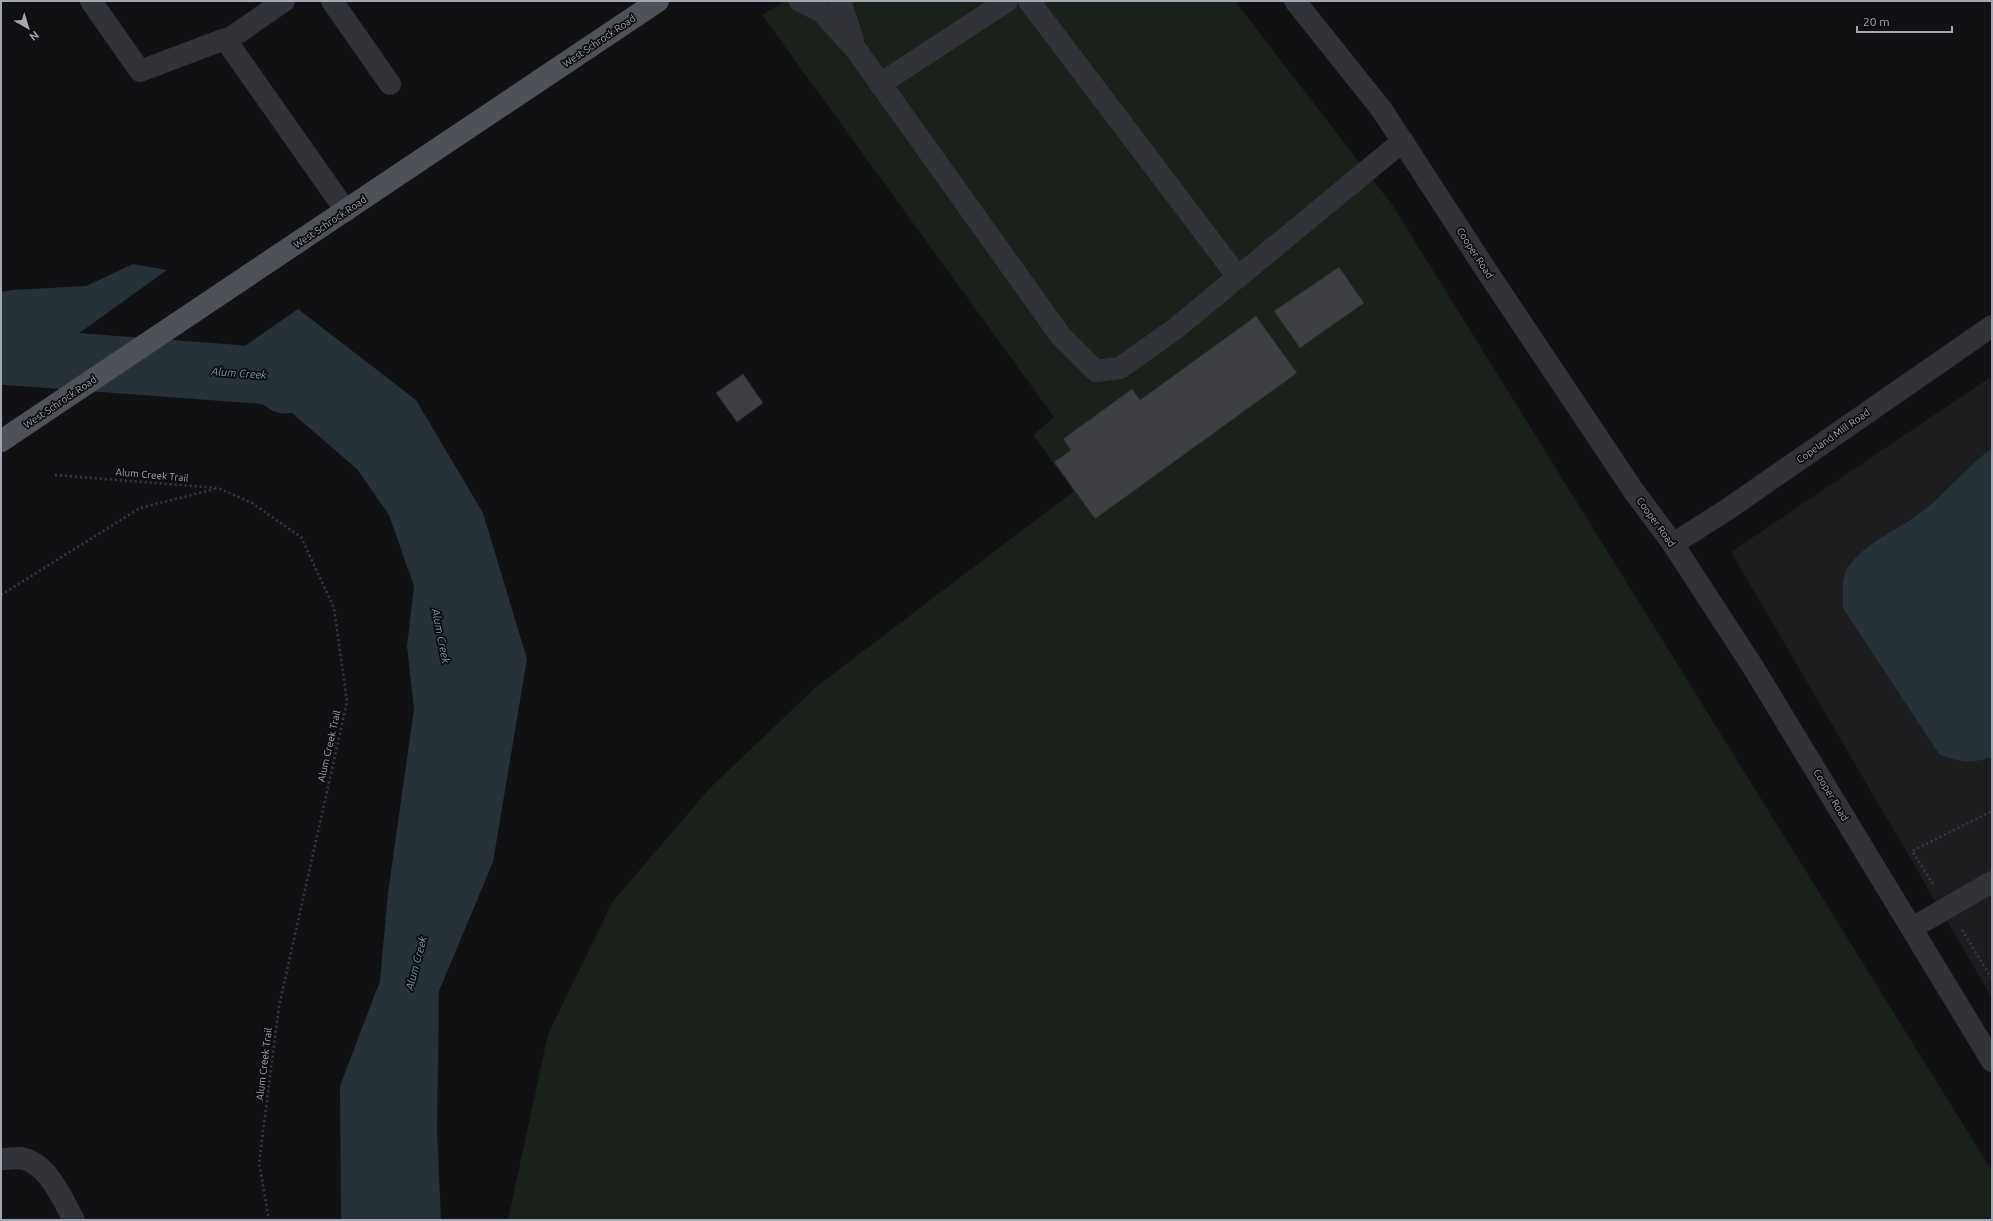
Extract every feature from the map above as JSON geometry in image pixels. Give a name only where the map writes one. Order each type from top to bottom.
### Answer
[{"type":"main road","name":"West Schrock Road","points":[[1,441],[271,262],[658,1]]},
{"type":"street","points":[[91,1],[140,71],[225,39],[346,211]]},
{"type":"street","points":[[226,42],[284,1]]},
{"type":"street","points":[[332,1],[390,84]]},
{"type":"street","points":[[800,1],[822,12],[857,51],[1060,335],[1096,371],[1120,368],[1175,329],[1403,141]]},
{"type":"street","points":[[840,1],[857,51]]},
{"type":"street","points":[[880,84],[1007,1]]},
{"type":"street","points":[[1029,1],[1238,277]]},
{"type":"street","name":"Cooper Road","points":[[1295,1],[1382,110],[1633,490],[1672,544],[1753,666],[1992,1061]]},
{"type":"street","name":"Copeland Mill Road","points":[[1672,544],[1728,509],[1992,326]]},
{"type":"street","points":[[1912,928],[1992,882]]},
{"type":"street","points":[[1,1159],[21,1158],[38,1166],[49,1177],[74,1220]]},
{"type":"path","name":"Alum Creek Trail","points":[[55,475],[218,488],[252,503],[301,537],[334,608],[347,702],[279,1006],[259,1163],[269,1220]]},
{"type":"path","points":[[1,595],[140,508],[218,488]]},
{"type":"path","points":[[1912,851],[1992,811]]},
{"type":"shaded area","points":[[785,1],[1235,1],[1393,206],[1992,1171],[1992,1220],[508,1220],[548,1034],[613,901],[709,789],[817,686],[1074,491],[1033,435],[1054,417],[762,15]]},
{"type":"shaded area","points":[[1992,376],[1992,998],[1731,552]]},
{"type":"water","points":[[133,264],[167,270],[18,377],[1,375],[1,292],[12,290],[86,286]]},
{"type":"water","points":[[298,309],[416,400],[483,513],[527,659],[493,862],[439,991],[437,1129],[441,1220],[341,1220],[340,1086],[380,981],[388,893],[414,709],[407,646],[414,586],[389,515],[357,469],[292,413],[190,384]]},
{"type":"water","points":[[1992,448],[1992,757],[1978,761],[1965,761],[1952,759],[1939,754],[1843,608],[1843,583],[1847,569],[1855,559],[1874,543],[1927,508],[1975,462]]},
{"type":"building","points":[[1339,267],[1364,303],[1300,348],[1274,311]]},
{"type":"building","points":[[1256,316],[1297,373],[1095,519],[1054,462],[1071,450],[1063,439],[1132,389],[1140,400]]},
{"type":"building","points":[[743,374],[763,403],[737,422],[716,393]]},
{"type":"waterway","name":"Alum Creek","points":[[1,356],[272,376],[285,385]]}]
